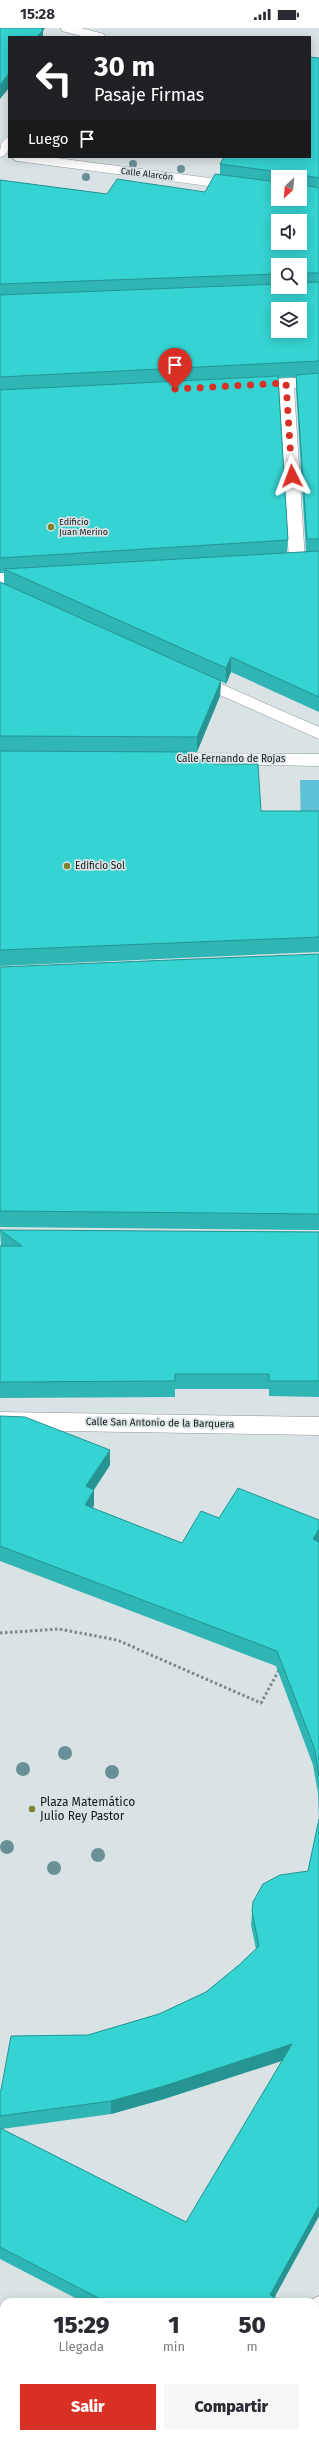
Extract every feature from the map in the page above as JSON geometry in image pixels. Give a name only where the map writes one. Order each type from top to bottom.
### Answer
[{"type":"street","points":[[67,28],[96,36]]},
{"type":"street","points":[[0,154],[8,142]]},
{"type":"street","name":"Calle Alarcón","points":[[25,158],[271,190]]},
{"type":"street","points":[[231,386],[319,382]]},
{"type":"street","points":[[286,383],[297,561]]},
{"type":"street","points":[[0,578],[47,575]]},
{"type":"street","points":[[181,671],[319,734]]},
{"type":"street","name":"Calle Fernando de Rojas","points":[[144,759],[319,760]]},
{"type":"street","name":"Calle San Antonio de la Barquera","points":[[0,1421],[319,1426]]},
{"type":"path","points":[[0,1633],[59,1629],[117,1640],[261,1703],[280,1668]]},
{"type":"shaded area","points":[[300,780],[319,780],[319,869],[301,826]]},
{"type":"building","points":[[0,28],[41,28],[43,30],[38,36],[8,36],[8,74],[0,85]]},
{"type":"building","points":[[311,57],[319,58],[319,178],[307,176],[307,170],[271,171],[220,164],[223,158],[311,158]]},
{"type":"building","points":[[215,174],[271,181],[271,206],[307,206],[307,185],[319,188],[319,273],[307,273],[307,258],[271,258],[271,274],[0,284],[0,180],[107,194],[117,179],[205,192]]},
{"type":"building","points":[[319,282],[319,361],[0,377],[0,295],[271,284],[271,294],[307,294],[307,283]]},
{"type":"building","points":[[319,373],[319,539],[307,539],[296,375]]},
{"type":"building","points":[[278,376],[288,540],[0,558],[0,390]]},
{"type":"building","points":[[319,551],[319,697],[231,657],[226,668],[4,569]]},
{"type":"building","points":[[0,582],[221,681],[197,737],[0,736]]},
{"type":"building","points":[[0,751],[191,752],[187,760],[213,760],[213,764],[258,764],[261,811],[319,811],[319,937],[0,950]]},
{"type":"building","points":[[319,954],[319,1214],[0,1211],[0,967]]},
{"type":"building","points":[[0,1230],[319,1232],[319,1381],[269,1381],[269,1374],[175,1374],[175,1381],[0,1382],[0,1246],[22,1246]]},
{"type":"building","points":[[0,1416],[25,1417],[110,1450],[86,1486],[94,1490],[85,1505],[182,1543],[201,1511],[219,1518],[238,1488],[319,1520],[319,1529],[313,1539],[319,1542],[319,1777],[315,1750],[277,1651],[0,1546]]},
{"type":"building","points":[[319,1819],[319,2206],[270,2295],[276,2298],[98,2298],[0,2247],[0,2128],[186,2222],[292,2044],[164,2086],[111,2101],[0,2116],[0,2090],[11,2036],[88,2035],[159,2014],[206,1992],[239,1965],[259,1946],[252,1911],[253,1902],[263,1884],[280,1875],[308,1871]]},
{"type":"place","name":"Edificio Juan Merino","points":[[51,527]]},
{"type":"place","name":"Edificio Sol","points":[[67,866]]},
{"type":"place","name":"Plaza Matemático Julio Rey Pastor","points":[[32,1809]]},
{"type":"route","points":[[175,389],[286,383],[292,476]]}]
